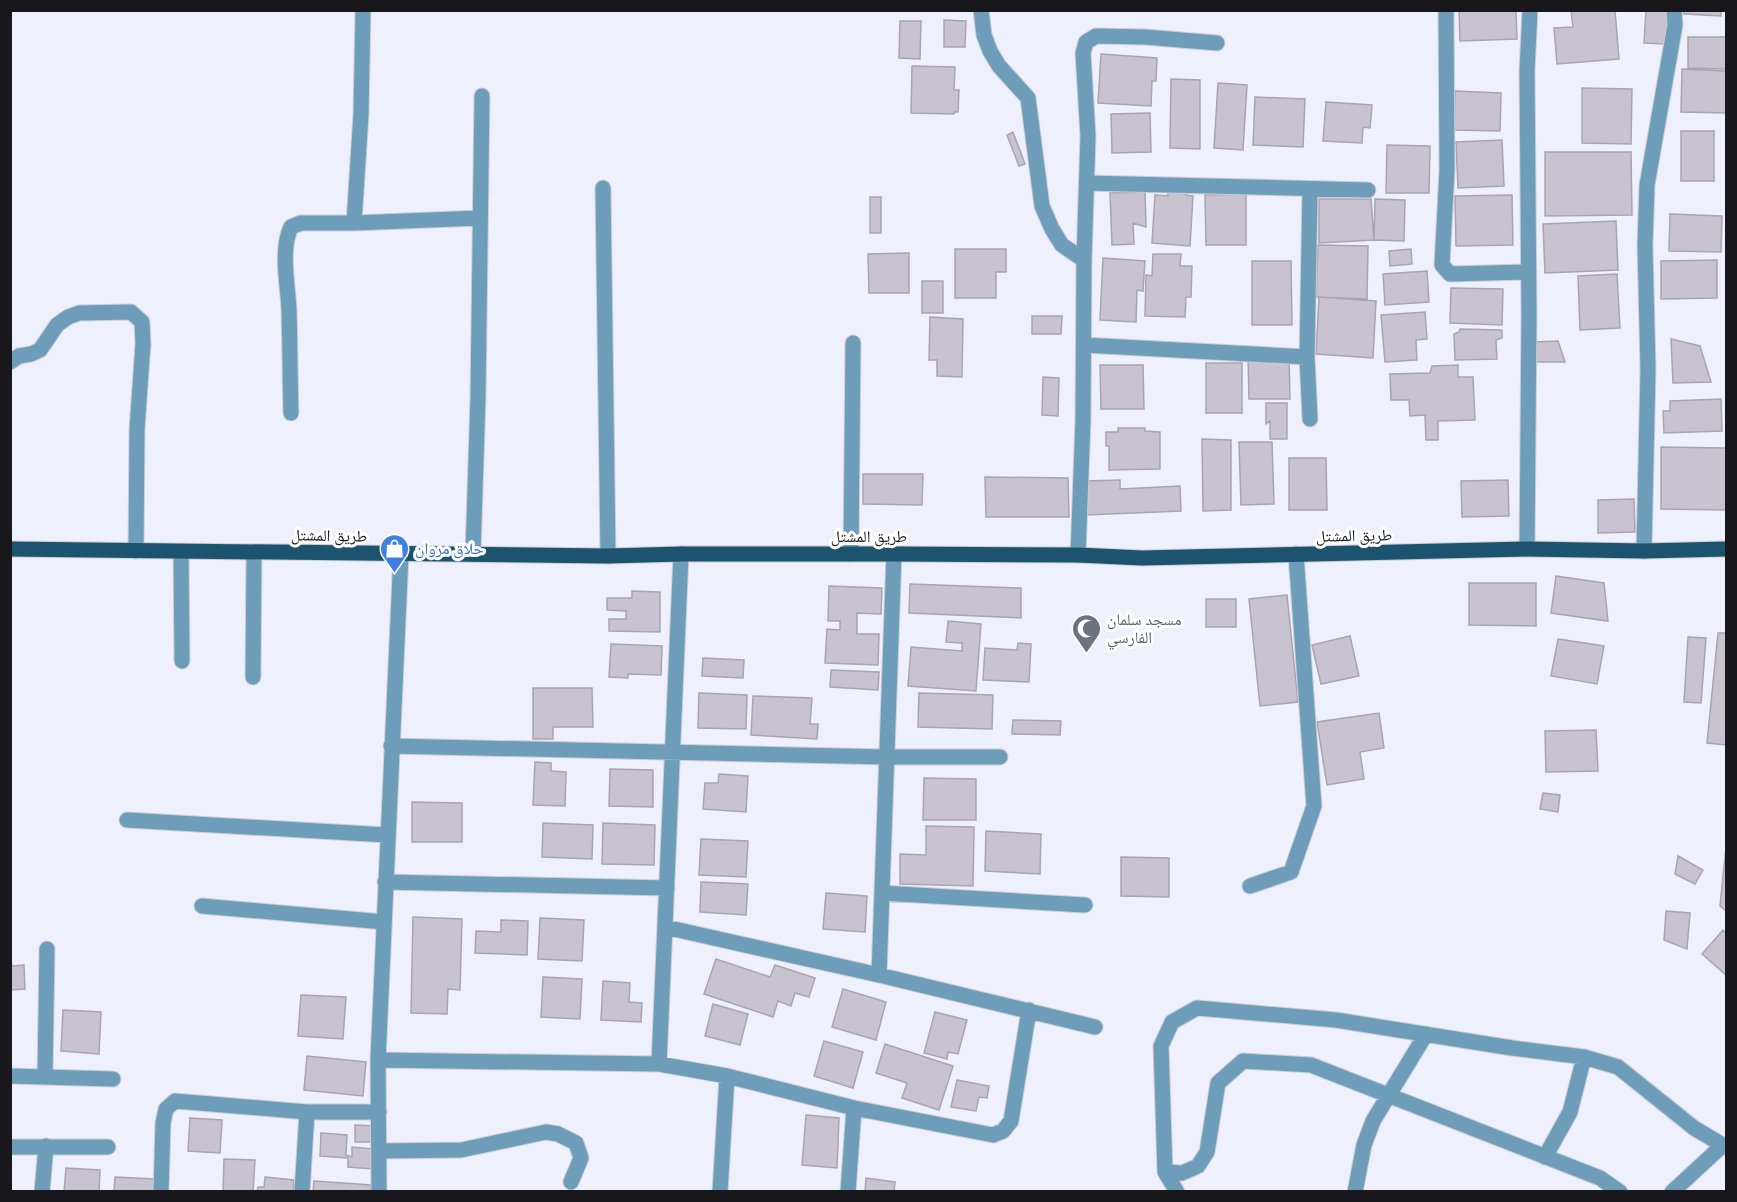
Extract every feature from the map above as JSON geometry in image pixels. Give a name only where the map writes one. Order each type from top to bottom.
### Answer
[{"type":"main road","name":"طريق المشتل","points":[[10,549],[608,556],[681,554],[1078,555],[1142,558],[1527,549],[1644,551],[1726,549]]},
{"type":"street","points":[[354,223],[361,114],[363,10]]},
{"type":"street","points":[[981,10],[984,34],[990,51],[999,66],[1028,98],[1042,206],[1062,245],[1084,260]]},
{"type":"street","points":[[1446,10],[1447,170],[1442,265],[1449,274],[1529,272]]},
{"type":"street","points":[[1527,549],[1529,272],[1527,70],[1530,10]]},
{"type":"street","points":[[1644,551],[1648,369],[1645,245],[1647,185],[1675,25],[1674,10]]},
{"type":"street","points":[[1078,555],[1088,136],[1083,53],[1086,42],[1096,36],[1145,37],[1217,43]]},
{"type":"street","points":[[473,554],[478,397],[482,96]]},
{"type":"street","points":[[1087,183],[1368,190]]},
{"type":"street","points":[[603,188],[608,556]]},
{"type":"street","points":[[1310,189],[1307,357],[1310,419]]},
{"type":"street","points":[[291,413],[286,237],[291,227],[301,223],[480,218]]},
{"type":"street","points":[[10,362],[18,356],[40,350],[57,325],[79,313],[131,312],[142,322],[143,344],[137,429],[136,551]]},
{"type":"street","points":[[851,554],[853,343]]},
{"type":"street","points":[[1084,345],[1307,357]]},
{"type":"street","points":[[181,552],[182,661]]},
{"type":"street","points":[[254,552],[254,677]]},
{"type":"street","points":[[379,1191],[378,1060],[401,554]]},
{"type":"street","points":[[659,1064],[681,554]]},
{"type":"street","points":[[879,975],[894,554]]},
{"type":"street","points":[[1250,886],[1291,872],[1314,806],[1296,554]]},
{"type":"street","points":[[391,746],[886,757],[1000,757]]},
{"type":"street","points":[[127,820],[387,835]]},
{"type":"street","points":[[385,882],[667,888]]},
{"type":"street","points":[[882,893],[1085,905]]},
{"type":"street","points":[[202,906],[384,922]]},
{"type":"street","points":[[665,927],[1095,1027]]},
{"type":"street","points":[[45,1077],[47,949]]},
{"type":"street","points":[[1177,1191],[1165,1172],[1161,1046],[1172,1022],[1197,1008],[1336,1020],[1584,1057],[1618,1067],[1694,1128],[1725,1146],[1672,1191]]},
{"type":"street","points":[[378,1060],[659,1064],[727,1076],[854,1108],[993,1135],[1004,1131],[1011,1121],[1029,1010]]},
{"type":"street","points":[[1355,1191],[1364,1145],[1373,1121],[1426,1034]]},
{"type":"street","points":[[1545,1156],[1570,1112],[1584,1057]]},
{"type":"street","points":[[1165,1172],[1182,1173],[1198,1166],[1207,1152],[1218,1083],[1243,1061],[1311,1065],[1600,1178],[1620,1191]]},
{"type":"street","points":[[10,1076],[113,1079]]},
{"type":"street","points":[[720,1191],[727,1076]]},
{"type":"street","points":[[161,1191],[163,1123],[166,1109],[175,1101],[307,1112],[379,1113]]},
{"type":"street","points":[[848,1191],[854,1108]]},
{"type":"street","points":[[302,1191],[307,1112]]},
{"type":"street","points":[[379,1151],[461,1150],[546,1132],[558,1134],[576,1143],[581,1158],[571,1182]]},
{"type":"street","points":[[42,1191],[46,1146]]},
{"type":"street","points":[[10,1147],[108,1147]]},
{"type":"building","points":[[1459,10],[1516,10],[1517,39],[1460,41]]},
{"type":"building","points":[[1571,10],[1615,10],[1619,59],[1557,64],[1554,28],[1573,27]]},
{"type":"building","points":[[1646,10],[1668,10],[1666,44],[1644,43]]},
{"type":"building","points":[[1684,10],[1721,10],[1721,16],[1684,14]]},
{"type":"building","points":[[944,20],[966,21],[965,47],[944,47]]},
{"type":"building","points":[[900,21],[921,21],[920,59],[899,58]]},
{"type":"building","points":[[1688,37],[1726,37],[1726,69],[1688,68]]},
{"type":"building","points":[[1101,54],[1157,58],[1156,81],[1152,81],[1151,106],[1098,103]]},
{"type":"building","points":[[912,66],[955,67],[954,90],[959,90],[958,112],[954,114],[911,113]]},
{"type":"building","points":[[1682,69],[1726,71],[1726,113],[1681,112]]},
{"type":"building","points":[[1171,79],[1200,80],[1200,149],[1170,148]]},
{"type":"building","points":[[1218,83],[1247,85],[1243,150],[1214,148]]},
{"type":"building","points":[[1582,88],[1632,89],[1631,144],[1582,143]]},
{"type":"building","points":[[1455,91],[1501,93],[1500,131],[1454,130]]},
{"type":"building","points":[[1255,97],[1305,99],[1303,147],[1253,145]]},
{"type":"building","points":[[1326,102],[1372,105],[1370,128],[1363,127],[1362,143],[1323,141]]},
{"type":"building","points":[[1150,113],[1151,152],[1112,153],[1111,114]]},
{"type":"building","points":[[1681,131],[1714,131],[1714,181],[1681,181]]},
{"type":"building","points":[[1013,132],[1025,164],[1019,166],[1007,135]]},
{"type":"building","points":[[1502,140],[1504,186],[1458,188],[1456,142]]},
{"type":"building","points":[[1387,145],[1430,146],[1429,193],[1386,193]]},
{"type":"building","points":[[1545,152],[1631,152],[1632,215],[1545,216]]},
{"type":"building","points":[[1168,189],[1186,190],[1186,195],[1193,196],[1190,246],[1152,243],[1155,195],[1168,196]]},
{"type":"building","points":[[1145,192],[1146,227],[1133,223],[1134,244],[1112,245],[1110,193]]},
{"type":"building","points":[[1246,194],[1246,245],[1206,245],[1205,195]]},
{"type":"building","points":[[1512,195],[1513,245],[1456,246],[1455,196]]},
{"type":"building","points":[[870,197],[881,197],[881,233],[870,233]]},
{"type":"building","points":[[1319,199],[1371,199],[1374,240],[1319,243]]},
{"type":"building","points":[[1375,199],[1405,200],[1404,241],[1374,240]]},
{"type":"building","points":[[1670,214],[1722,216],[1721,252],[1669,251]]},
{"type":"building","points":[[1616,221],[1618,270],[1545,273],[1543,224]]},
{"type":"building","points":[[1318,245],[1368,246],[1367,299],[1316,297]]},
{"type":"building","points":[[955,249],[1006,249],[1006,272],[996,272],[996,298],[955,298]]},
{"type":"building","points":[[1411,249],[1412,264],[1390,266],[1389,251]]},
{"type":"building","points":[[909,253],[909,293],[869,293],[868,254]]},
{"type":"building","points":[[1153,254],[1181,254],[1180,266],[1192,266],[1191,297],[1186,297],[1185,317],[1145,316],[1146,275],[1152,276]]},
{"type":"building","points":[[1103,258],[1145,261],[1143,291],[1137,290],[1136,322],[1100,320]]},
{"type":"building","points":[[1717,260],[1717,298],[1661,299],[1661,261]]},
{"type":"building","points":[[1252,261],[1291,261],[1292,325],[1252,325]]},
{"type":"building","points":[[1427,271],[1429,302],[1385,305],[1383,274]]},
{"type":"building","points":[[1617,274],[1620,328],[1580,330],[1578,276]]},
{"type":"building","points":[[922,281],[943,281],[943,313],[922,313]]},
{"type":"building","points":[[1451,288],[1503,289],[1502,325],[1450,323]]},
{"type":"building","points":[[1319,297],[1376,301],[1373,358],[1316,354]]},
{"type":"building","points":[[1425,312],[1427,339],[1416,340],[1417,360],[1385,362],[1381,315]]},
{"type":"building","points":[[1032,316],[1062,316],[1061,334],[1032,334]]},
{"type":"building","points":[[930,317],[963,319],[962,377],[937,376],[937,360],[929,360]]},
{"type":"building","points":[[1460,329],[1502,330],[1502,338],[1496,340],[1497,359],[1455,360],[1454,334]]},
{"type":"building","points":[[1671,339],[1700,346],[1711,382],[1673,383]]},
{"type":"building","points":[[1558,341],[1565,362],[1535,362],[1535,342]]},
{"type":"building","points":[[1289,356],[1290,399],[1249,399],[1248,357]]},
{"type":"building","points":[[1206,363],[1242,363],[1242,413],[1206,413]]},
{"type":"building","points":[[1100,365],[1143,365],[1144,409],[1101,409]]},
{"type":"building","points":[[1458,365],[1458,377],[1473,377],[1475,420],[1438,421],[1438,440],[1426,440],[1425,415],[1410,416],[1409,400],[1391,400],[1390,374],[1430,373],[1432,366]]},
{"type":"building","points":[[1043,377],[1059,378],[1058,416],[1042,415]]},
{"type":"building","points":[[1721,399],[1722,431],[1664,433],[1663,411],[1670,411],[1670,401]]},
{"type":"building","points":[[1266,403],[1287,403],[1287,439],[1270,439],[1270,421],[1266,424]]},
{"type":"building","points":[[1118,428],[1145,428],[1145,431],[1160,432],[1160,469],[1109,470],[1109,446],[1106,446],[1106,432],[1118,432]]},
{"type":"building","points":[[1202,439],[1231,440],[1231,510],[1203,511]]},
{"type":"building","points":[[1239,442],[1272,442],[1274,504],[1241,505]]},
{"type":"building","points":[[1661,447],[1726,448],[1726,510],[1661,509]]},
{"type":"building","points":[[1289,458],[1326,458],[1327,510],[1289,510]]},
{"type":"building","points":[[863,474],[923,474],[922,505],[863,504]]},
{"type":"building","points":[[985,477],[1068,478],[1069,517],[986,517]]},
{"type":"building","points":[[1120,480],[1120,489],[1180,486],[1181,511],[1086,515],[1085,481]]},
{"type":"building","points":[[1508,480],[1509,516],[1462,517],[1461,481]]},
{"type":"building","points":[[1634,499],[1635,532],[1598,533],[1598,500]]},
{"type":"building","points":[[1556,576],[1604,583],[1608,621],[1551,613]]},
{"type":"building","points":[[1469,583],[1536,583],[1536,626],[1469,625]]},
{"type":"building","points":[[910,584],[1021,588],[1021,618],[909,613]]},
{"type":"building","points":[[829,586],[882,588],[881,614],[857,613],[857,634],[879,634],[878,665],[825,663],[827,629],[840,630],[840,621],[828,621]]},
{"type":"building","points":[[632,591],[660,592],[660,632],[609,631],[609,619],[626,619],[626,611],[607,610],[607,598],[632,598]]},
{"type":"building","points":[[1287,595],[1298,702],[1260,706],[1249,599]]},
{"type":"building","points":[[1206,599],[1236,599],[1236,627],[1206,627]]},
{"type":"building","points":[[948,621],[981,624],[976,691],[908,686],[911,647],[962,651],[962,643],[946,642]]},
{"type":"building","points":[[1718,633],[1726,633],[1726,745],[1707,743]]},
{"type":"building","points":[[1350,636],[1359,676],[1321,684],[1312,645]]},
{"type":"building","points":[[1688,637],[1706,638],[1701,703],[1684,702]]},
{"type":"building","points":[[1558,639],[1604,646],[1597,684],[1551,676]]},
{"type":"building","points":[[1018,643],[1031,644],[1029,682],[983,680],[985,648],[1017,650]]},
{"type":"building","points":[[611,644],[662,646],[661,675],[628,674],[628,678],[609,677]]},
{"type":"building","points":[[703,658],[744,660],[743,678],[702,676]]},
{"type":"building","points":[[831,670],[879,672],[878,690],[830,687]]},
{"type":"building","points":[[533,688],[592,688],[593,727],[553,727],[553,739],[533,739]]},
{"type":"building","points":[[699,693],[747,695],[746,729],[698,728]]},
{"type":"building","points":[[919,693],[993,695],[992,729],[918,727]]},
{"type":"building","points":[[753,696],[812,698],[810,724],[818,724],[817,739],[751,735]]},
{"type":"building","points":[[1379,713],[1384,748],[1360,752],[1364,779],[1327,785],[1317,722]]},
{"type":"building","points":[[1013,720],[1061,721],[1060,735],[1012,734]]},
{"type":"building","points":[[1596,730],[1598,771],[1546,772],[1545,731]]},
{"type":"building","points":[[535,762],[551,763],[551,771],[566,772],[565,806],[533,805]]},
{"type":"building","points":[[610,769],[653,770],[653,807],[609,806]]},
{"type":"building","points":[[719,774],[748,776],[746,812],[703,809],[705,783],[718,783]]},
{"type":"building","points":[[924,778],[976,779],[976,820],[923,820]]},
{"type":"building","points":[[1543,793],[1560,795],[1558,812],[1540,809]]},
{"type":"building","points":[[412,802],[462,803],[462,842],[412,842]]},
{"type":"building","points":[[543,823],[593,825],[592,859],[542,857]]},
{"type":"building","points":[[603,823],[655,825],[654,865],[602,864]]},
{"type":"building","points":[[926,826],[974,827],[973,886],[900,884],[900,854],[926,855]]},
{"type":"building","points":[[986,831],[1041,834],[1040,874],[985,871]]},
{"type":"building","points":[[701,839],[748,841],[746,877],[699,875]]},
{"type":"building","points":[[1726,847],[1726,911],[1720,906]]},
{"type":"building","points":[[1678,856],[1703,870],[1695,884],[1675,874]]},
{"type":"building","points":[[1121,857],[1169,858],[1169,897],[1121,896]]},
{"type":"building","points":[[701,882],[748,884],[746,915],[700,912]]},
{"type":"building","points":[[826,893],[867,896],[865,932],[823,929]]},
{"type":"building","points":[[1666,911],[1690,913],[1687,949],[1664,940]]},
{"type":"building","points":[[413,917],[462,919],[460,990],[448,989],[447,1014],[411,1013]]},
{"type":"building","points":[[540,918],[584,920],[582,961],[538,959]]},
{"type":"building","points":[[501,920],[528,921],[527,955],[475,953],[476,931],[501,932]]},
{"type":"building","points":[[1723,930],[1726,933],[1726,975],[1702,954]]},
{"type":"building","points":[[10,955],[12,966],[24,965],[25,989],[10,990]]},
{"type":"building","points":[[716,959],[770,977],[775,965],[815,978],[809,997],[795,993],[791,1006],[778,1001],[773,1017],[704,994]]},
{"type":"building","points":[[543,977],[582,979],[580,1019],[541,1017]]},
{"type":"building","points":[[603,981],[630,983],[629,1002],[642,1003],[641,1022],[601,1020]]},
{"type":"building","points":[[843,989],[886,1002],[876,1040],[832,1027]]},
{"type":"building","points":[[301,995],[346,997],[343,1039],[298,1036]]},
{"type":"building","points":[[713,1004],[748,1014],[740,1045],[705,1036]]},
{"type":"building","points":[[63,1010],[101,1012],[99,1054],[61,1051]]},
{"type":"building","points":[[935,1012],[967,1020],[958,1054],[948,1052],[947,1059],[924,1053]]},
{"type":"building","points":[[824,1041],[863,1052],[853,1088],[814,1076]]},
{"type":"building","points":[[885,1044],[953,1066],[939,1110],[902,1098],[907,1083],[876,1073]]},
{"type":"building","points":[[307,1056],[366,1062],[363,1096],[304,1090]]},
{"type":"building","points":[[957,1080],[989,1086],[987,1098],[979,1097],[976,1111],[951,1107]]},
{"type":"building","points":[[806,1115],[839,1118],[837,1168],[802,1165]]},
{"type":"building","points":[[190,1118],[222,1120],[220,1153],[188,1151]]},
{"type":"building","points":[[355,1125],[373,1126],[373,1142],[355,1142]]},
{"type":"building","points":[[321,1133],[347,1135],[346,1155],[352,1157],[352,1147],[373,1149],[372,1169],[348,1167],[348,1158],[320,1156]]},
{"type":"building","points":[[224,1159],[255,1160],[253,1192],[223,1192]]},
{"type":"building","points":[[66,1168],[100,1170],[99,1192],[64,1192]]},
{"type":"building","points":[[115,1177],[154,1179],[154,1192],[114,1192]]},
{"type":"building","points":[[265,1177],[294,1180],[293,1192],[257,1192],[258,1187],[264,1187]]},
{"type":"building","points":[[866,1178],[895,1182],[894,1192],[865,1192]]},
{"type":"building","points":[[314,1181],[371,1185],[370,1192],[313,1192]]},
{"type":"place","name":"حلاق مروان","points":[[394,574]]},
{"type":"place","name":"مسجد سلمان الفارسي","points":[[1086,654]]}]
